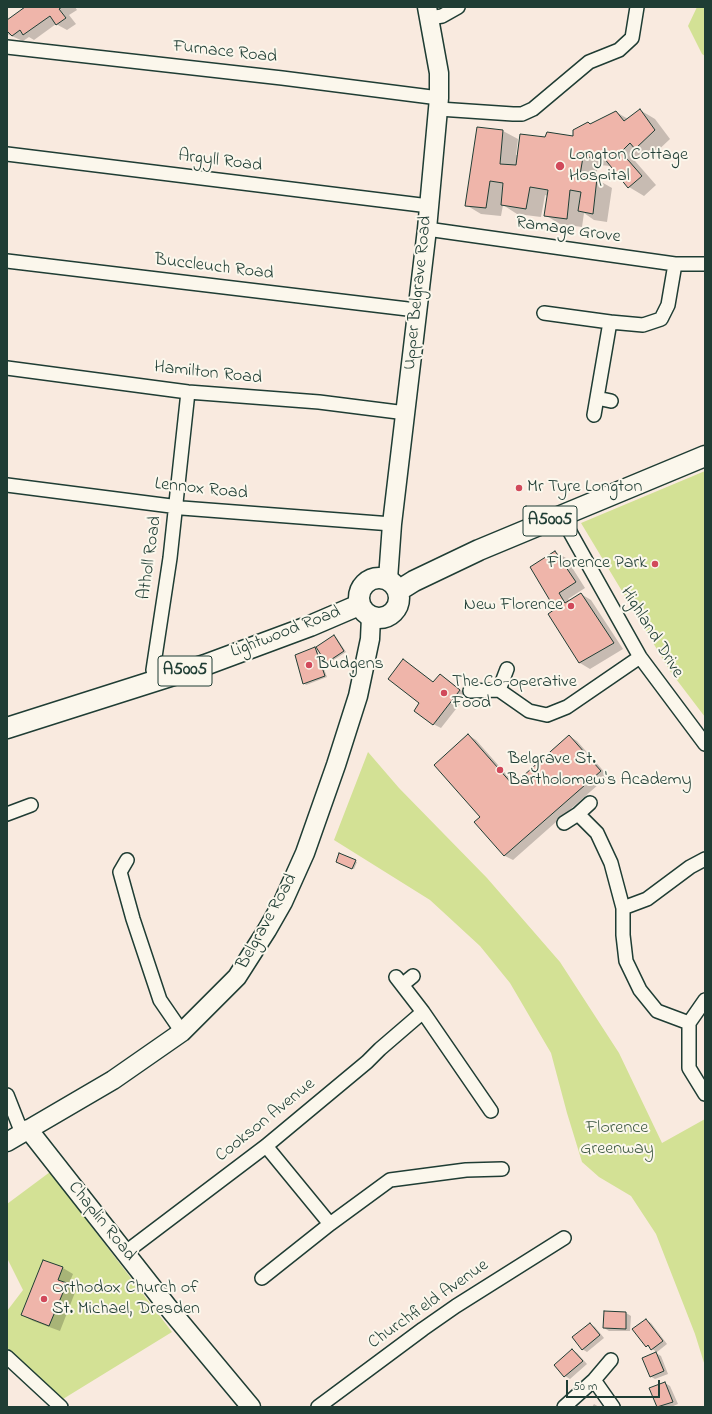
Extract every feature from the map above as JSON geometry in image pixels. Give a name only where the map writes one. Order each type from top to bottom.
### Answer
[{"type":"main road","name":"A5005","points":[[393,585],[400,598],[392,614],[379,618],[365,611],[358,594],[363,584],[369,580],[376,577],[393,585],[414,581],[479,550],[705,456]]},
{"type":"main road","name":"Lightwood Road","points":[[7,728],[205,665],[310,626],[365,611]]},
{"type":"street","points":[[428,12],[442,16],[458,7]]},
{"type":"street","name":"Furnace Road","points":[[7,46],[282,78],[439,104],[522,114],[533,109],[589,62],[619,50],[632,38],[637,7]]},
{"type":"street","name":"Upper Belgrave Road","points":[[393,585],[392,524],[406,414],[416,310],[427,229],[439,104],[439,73],[428,12]]},
{"type":"street","name":"Argyll Road","points":[[7,154],[429,206]]},
{"type":"street","name":"Ramage Grove","points":[[427,229],[675,264],[705,264]]},
{"type":"street","name":"Buccleuch Road","points":[[7,261],[416,310]]},
{"type":"street","points":[[544,313],[558,320],[643,324],[661,318],[668,305],[675,264]]},
{"type":"street","points":[[594,415],[610,322]]},
{"type":"street","name":"Hamilton Road","points":[[7,368],[188,392],[319,402],[406,414]]},
{"type":"street","name":"Atholl Road","points":[[157,681],[153,670],[176,507],[188,392]]},
{"type":"street","points":[[597,398],[610,401]]},
{"type":"street","name":"Lennox Road","points":[[7,485],[182,508],[392,524]]},
{"type":"street","name":"Highland Drive","points":[[561,516],[640,657],[705,744]]},
{"type":"street","name":"Belgrave Road","points":[[19,1135],[113,1080],[182,1032],[237,977],[280,908],[305,853],[336,765],[358,696],[370,639],[365,611]]},
{"type":"street","points":[[470,691],[499,690],[529,711],[547,715],[567,707],[640,657]]},
{"type":"street","points":[[499,690],[507,669]]},
{"type":"street","points":[[564,823],[578,814],[590,803]]},
{"type":"street","points":[[7,814],[31,805]]},
{"type":"street","points":[[578,814],[597,833],[611,863],[623,908],[623,935],[626,960],[640,990],[657,1011],[689,1023]]},
{"type":"street","points":[[623,908],[647,899],[690,867],[705,859]]},
{"type":"street","points":[[127,860],[120,872],[133,919],[160,1000],[182,1032]]},
{"type":"street","points":[[413,976],[399,981],[423,1012],[491,1111]]},
{"type":"street","points":[[705,1000],[689,1023],[689,1068],[705,1094]]},
{"type":"street","name":"Cookson Avenue","points":[[126,1252],[266,1146],[367,1062],[423,1012]]},
{"type":"street","name":"Chaplin Road","points":[[7,1095],[19,1135],[76,1191],[126,1252],[171,1311],[251,1407]]},
{"type":"street","points":[[266,1146],[330,1224]]},
{"type":"street","points":[[262,1278],[330,1224],[390,1180],[466,1170],[502,1169]]},
{"type":"street","name":"Churchfield Avenue","points":[[318,1407],[428,1325],[564,1238]]},
{"type":"street","points":[[7,1357],[61,1407]]},
{"type":"street","points":[[564,1407],[594,1380],[611,1360]]},
{"type":"street","points":[[594,1380],[613,1407]]},
{"type":"green space","points":[[697,7],[705,7],[705,56],[702,54],[688,26]]},
{"type":"green space","name":"Florence Park","points":[[705,471],[705,717],[670,671],[581,523]]},
{"type":"green space","name":"Florence Greenway","points":[[368,752],[399,788],[487,878],[560,962],[619,1053],[662,1143],[705,1119],[705,1366],[695,1334],[656,1234],[631,1196],[599,1177],[582,1162],[551,1053],[510,983],[480,946],[430,900],[334,840]]},
{"type":"green space","points":[[50,1172],[172,1332],[63,1399],[7,1348],[7,1311],[23,1290],[7,1258],[7,1204]]},
{"type":"building","points":[[25,7],[62,7],[59,9],[66,18],[56,25],[50,16],[23,35],[20,30],[12,36],[7,31],[7,20]]},
{"type":"building","points":[[640,109],[655,130],[635,149],[630,143],[621,152],[642,176],[628,188],[604,158],[583,157],[580,175],[597,178],[593,214],[578,211],[581,192],[570,190],[567,219],[544,216],[548,190],[530,187],[526,209],[501,205],[503,183],[490,181],[486,208],[465,206],[477,127],[503,130],[500,164],[516,165],[520,134],[545,137],[547,132],[573,136],[573,130],[588,122],[590,124],[616,111],[624,121]]},
{"type":"building","name":"New Florence","points":[[555,551],[576,582],[559,593],[565,603],[581,593],[614,643],[579,663],[548,614],[555,609],[530,567]]},
{"type":"building","points":[[334,635],[344,651],[326,663],[316,647]]},
{"type":"building","name":"Budgens","points":[[315,647],[325,676],[303,684],[295,655]]},
{"type":"building","points":[[403,659],[433,682],[440,674],[460,690],[433,725],[414,711],[419,703],[388,679]]},
{"type":"building","points":[[468,734],[513,785],[569,735],[601,771],[504,856],[474,822],[480,817],[434,765]]},
{"type":"building","points":[[339,853],[356,860],[352,869],[336,862]]},
{"type":"building","name":"Orthodox Church of St. Michael, Dresden","points":[[43,1260],[63,1267],[58,1280],[67,1283],[49,1326],[21,1315]]},
{"type":"building","points":[[604,1311],[626,1312],[626,1329],[603,1328]]},
{"type":"building","points":[[646,1319],[663,1341],[651,1350],[648,1345],[646,1347],[632,1329]]},
{"type":"building","points":[[590,1323],[600,1335],[582,1350],[572,1337]]},
{"type":"building","points":[[572,1349],[583,1361],[564,1377],[554,1365]]},
{"type":"building","points":[[656,1352],[664,1371],[650,1377],[642,1358]]},
{"type":"building","points":[[665,1382],[673,1402],[657,1407],[649,1388]]},
{"type":"place","name":"Longton Cottage Hospital","points":[[560,166]]},
{"type":"place","name":"Mr Tyre Longton","points":[[519,488]]},
{"type":"place","name":"Florence Park","points":[[655,564]]},
{"type":"place","name":"New Florence","points":[[571,606]]},
{"type":"place","name":"Budgens","points":[[309,665]]},
{"type":"place","name":"The Co-operative Food","points":[[444,693]]},
{"type":"place","name":"Belgrave St. Bartholomew's Academy","points":[[500,770]]},
{"type":"place","name":"Orthodox Church of St. Michael, Dresden","points":[[44,1299]]}]
